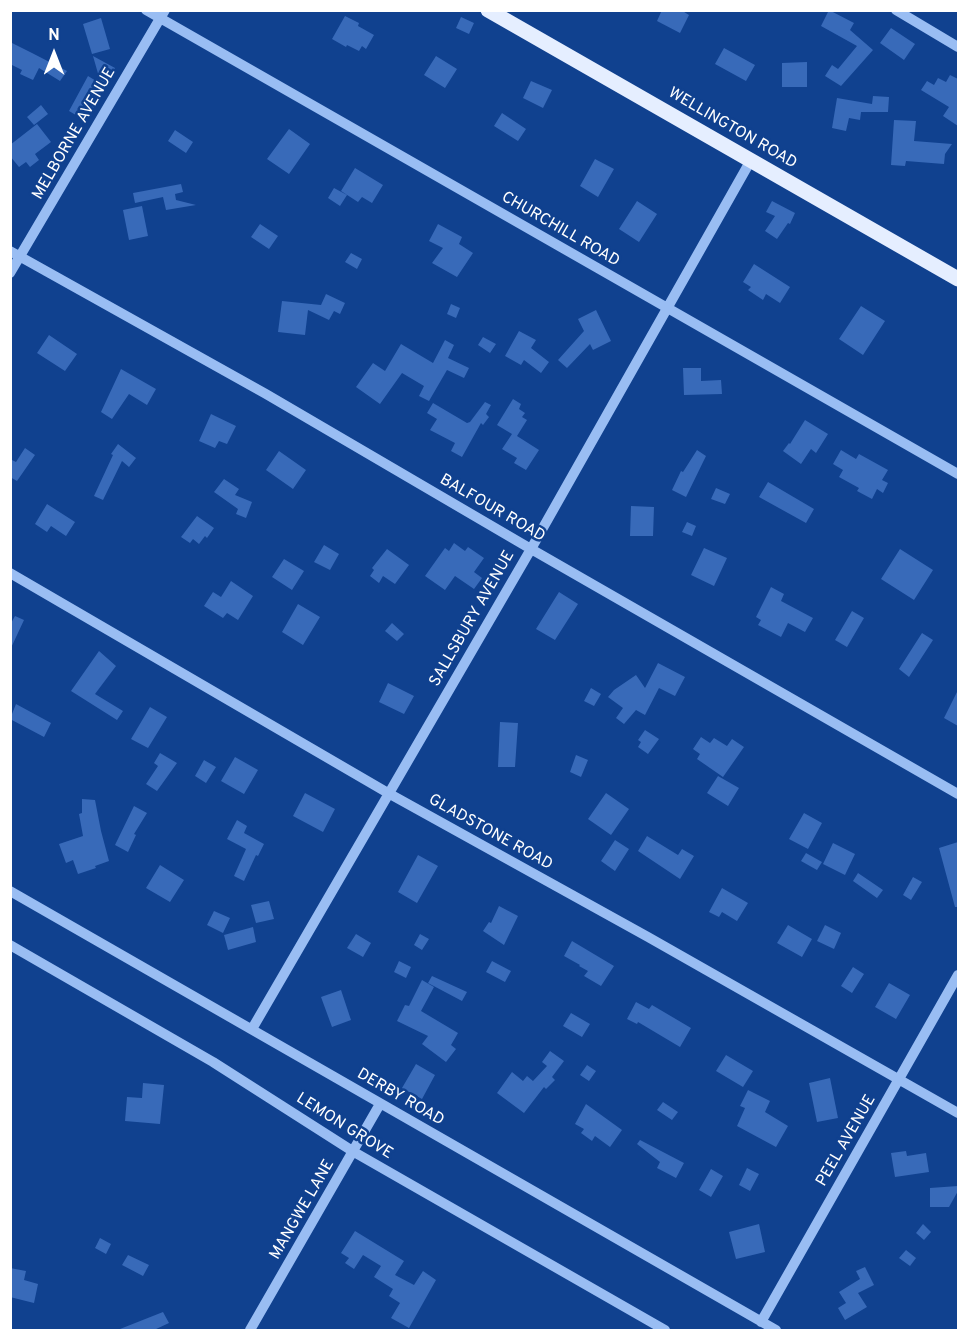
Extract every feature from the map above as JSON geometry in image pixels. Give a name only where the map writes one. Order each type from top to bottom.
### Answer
[{"type":"main road","name":"WELLINGTON ROAD","points":[[488,10],[958,279]]},
{"type":"street","name":"CHURCHILL ROAD","points":[[146,10],[162,15],[665,309],[958,474]]},
{"type":"street","points":[[897,10],[958,47]]},
{"type":"street","name":"MELBORNE AVENUE","points":[[10,273],[15,254],[162,15]]},
{"type":"street","name":"SALLSBURY AVENUE","points":[[252,1029],[531,549],[751,160]]},
{"type":"street","name":"BALFOUR ROAD","points":[[15,254],[266,394],[958,794]]},
{"type":"street","name":"GLADSTONE ROAD","points":[[10,573],[388,793],[958,1113]]},
{"type":"street","name":"DERBY ROAD","points":[[10,891],[776,1330]]},
{"type":"street","name":"LEMON GROVE","points":[[10,945],[213,1062],[354,1152],[664,1330]]},
{"type":"street","name":"PEEL AVENUE","points":[[761,1322],[958,975]]},
{"type":"street","name":"MANGWE LANE","points":[[250,1330],[380,1104]]},
{"type":"building","points":[[662,10],[681,10],[689,15],[680,33],[657,21]]},
{"type":"building","points":[[829,10],[854,23],[850,30],[873,50],[841,86],[825,76],[832,65],[838,69],[857,46],[821,26]]},
{"type":"building","points":[[345,16],[359,23],[358,26],[374,35],[366,49],[362,46],[359,51],[332,39]]},
{"type":"building","points":[[461,17],[474,23],[469,34],[456,28]]},
{"type":"building","points":[[101,18],[110,49],[92,54],[83,24]]},
{"type":"building","points":[[891,28],[915,44],[904,60],[880,43]]},
{"type":"building","points":[[10,42],[67,71],[60,81],[39,68],[33,80],[20,74],[22,70],[10,64]]},
{"type":"building","points":[[724,48],[755,65],[746,81],[715,64]]},
{"type":"building","points":[[93,56],[115,68],[86,121],[69,111],[88,76],[101,84]]},
{"type":"building","points":[[436,56],[457,69],[445,88],[424,75]]},
{"type":"building","points":[[807,62],[807,87],[782,87],[782,63]]},
{"type":"building","points":[[950,75],[958,79],[958,126],[943,116],[949,107],[921,90],[927,81],[934,85],[938,78],[946,82]]},
{"type":"building","points":[[531,81],[552,90],[543,108],[523,98]]},
{"type":"building","points":[[873,96],[889,97],[888,112],[861,112],[860,120],[849,118],[846,131],[832,128],[837,98],[872,104]]},
{"type":"building","points":[[41,105],[48,114],[34,125],[27,117]]},
{"type":"building","points":[[502,113],[526,129],[518,141],[494,126]]},
{"type":"building","points":[[894,120],[916,121],[914,141],[952,144],[945,154],[944,164],[906,161],[905,166],[891,165]]},
{"type":"building","points":[[37,124],[51,142],[35,154],[39,160],[30,167],[26,162],[19,167],[10,156],[10,145]]},
{"type":"building","points":[[289,129],[310,144],[289,174],[267,159]]},
{"type":"building","points":[[175,130],[193,142],[186,153],[168,141]]},
{"type":"building","points":[[595,159],[614,169],[598,197],[580,186]]},
{"type":"building","points":[[355,168],[383,185],[372,203],[362,197],[358,202],[341,191]]},
{"type":"building","points":[[181,184],[183,192],[175,194],[176,200],[196,205],[166,210],[163,197],[135,203],[133,193]]},
{"type":"building","points":[[334,188],[347,195],[340,206],[328,198]]},
{"type":"building","points":[[637,201],[657,214],[639,242],[619,229]]},
{"type":"building","points":[[772,201],[795,213],[790,224],[788,223],[777,239],[765,231],[775,216],[766,212]]},
{"type":"building","points":[[142,206],[148,236],[129,240],[123,210]]},
{"type":"building","points":[[260,224],[278,236],[269,249],[251,237]]},
{"type":"building","points":[[438,224],[462,237],[459,244],[473,253],[457,277],[432,263],[443,248],[429,241]]},
{"type":"building","points":[[351,253],[362,259],[357,269],[345,262]]},
{"type":"building","points":[[754,264],[790,287],[780,303],[766,294],[763,300],[748,290],[751,287],[743,282]]},
{"type":"building","points":[[326,294],[345,303],[340,314],[334,311],[329,320],[308,310],[305,335],[278,332],[282,301],[321,305]]},
{"type":"building","points":[[451,304],[460,308],[456,318],[447,314]]},
{"type":"building","points":[[861,306],[885,321],[863,355],[839,339]]},
{"type":"building","points":[[596,310],[611,341],[593,350],[590,344],[567,368],[558,360],[584,331],[578,319]]},
{"type":"building","points":[[519,331],[536,340],[531,348],[549,362],[541,373],[524,360],[521,365],[505,356]]},
{"type":"building","points":[[49,335],[77,354],[65,371],[37,353]]},
{"type":"building","points":[[483,337],[496,344],[490,353],[478,345]]},
{"type":"building","points":[[445,340],[454,345],[448,358],[469,368],[464,378],[447,370],[429,401],[419,396],[424,386],[402,373],[380,404],[356,387],[373,363],[385,371],[401,344],[433,363]]},
{"type":"building","points":[[683,368],[701,368],[701,381],[721,380],[722,394],[684,395]]},
{"type":"building","points":[[121,369],[156,389],[147,405],[129,394],[112,419],[101,412]]},
{"type":"building","points":[[513,399],[521,404],[519,409],[525,413],[522,417],[527,420],[517,436],[539,450],[526,470],[514,463],[517,458],[502,449],[512,434],[497,425]]},
{"type":"building","points":[[485,402],[491,405],[486,414],[489,417],[483,425],[481,423],[462,457],[451,451],[455,443],[430,430],[437,419],[427,413],[433,403],[467,423]]},
{"type":"building","points":[[211,414],[236,426],[227,444],[219,441],[215,448],[199,441]]},
{"type":"building","points":[[805,420],[828,434],[816,453],[811,449],[801,464],[783,451]]},
{"type":"building","points":[[118,444],[136,458],[129,467],[122,461],[103,500],[94,496],[113,455],[111,454]]},
{"type":"building","points":[[25,448],[35,455],[17,481],[10,477],[10,459],[16,462]]},
{"type":"building","points":[[697,450],[706,456],[686,497],[672,490],[681,471],[683,472]]},
{"type":"building","points":[[841,450],[856,459],[859,454],[888,470],[882,480],[888,483],[883,493],[877,489],[872,499],[857,491],[859,488],[839,477],[843,470],[833,464]]},
{"type":"building","points":[[279,451],[306,470],[293,489],[266,470]]},
{"type":"building","points":[[224,479],[239,489],[235,495],[252,502],[246,518],[236,514],[238,509],[214,492]]},
{"type":"building","points":[[768,482],[814,509],[806,523],[759,497]]},
{"type":"building","points":[[716,488],[730,494],[725,504],[711,499]]},
{"type":"building","points":[[47,504],[75,522],[66,536],[51,526],[47,532],[35,524]]},
{"type":"building","points":[[631,506],[654,507],[653,536],[630,536]]},
{"type":"building","points":[[197,516],[214,528],[199,544],[193,539],[190,543],[181,537]]},
{"type":"building","points":[[687,522],[696,526],[692,536],[682,532]]},
{"type":"building","points":[[454,543],[465,551],[468,547],[484,558],[474,572],[482,578],[474,589],[455,576],[445,590],[425,576],[445,548],[449,551]]},
{"type":"building","points":[[324,545],[339,554],[330,570],[314,562]]},
{"type":"building","points":[[704,548],[727,558],[714,586],[691,575]]},
{"type":"building","points":[[387,549],[409,565],[395,584],[383,576],[379,583],[370,576],[374,570],[372,568]]},
{"type":"building","points":[[900,549],[933,570],[914,600],[881,579]]},
{"type":"building","points":[[284,559],[304,571],[292,590],[272,577]]},
{"type":"building","points":[[231,581],[253,596],[238,620],[227,613],[223,618],[204,606],[213,592],[221,597]]},
{"type":"building","points":[[771,587],[784,594],[781,601],[813,618],[805,632],[788,623],[781,637],[758,625],[761,620],[756,617]]},
{"type":"building","points":[[559,592],[578,604],[555,640],[536,629]]},
{"type":"building","points":[[298,604],[320,617],[303,645],[282,632]]},
{"type":"building","points":[[852,611],[864,618],[847,647],[835,640]]},
{"type":"building","points":[[15,616],[24,620],[10,650],[10,625]]},
{"type":"building","points":[[392,623],[404,634],[397,641],[385,631]]},
{"type":"building","points":[[922,633],[933,640],[909,677],[899,669]]},
{"type":"building","points":[[99,651],[116,666],[95,694],[123,711],[117,720],[71,691]]},
{"type":"building","points":[[658,663],[685,677],[675,696],[659,688],[645,715],[636,710],[624,724],[616,718],[623,708],[608,697],[636,675],[645,688]]},
{"type":"building","points":[[388,683],[414,696],[404,714],[379,702]]},
{"type":"building","points":[[591,688],[601,694],[594,706],[584,701]]},
{"type":"building","points":[[958,690],[958,726],[944,718]]},
{"type":"building","points":[[16,704],[51,723],[44,737],[10,719]]},
{"type":"building","points":[[150,707],[167,717],[148,748],[131,739]]},
{"type":"building","points":[[500,722],[518,723],[515,767],[498,767]]},
{"type":"building","points":[[645,730],[659,739],[648,754],[638,747],[641,742],[638,740]]},
{"type":"building","points":[[701,737],[710,743],[714,738],[727,746],[732,739],[744,747],[723,777],[697,759],[700,754],[693,749]]},
{"type":"building","points":[[160,753],[177,763],[157,791],[146,784],[158,766],[154,763]]},
{"type":"building","points":[[576,755],[588,760],[581,777],[570,772]]},
{"type":"building","points":[[235,757],[258,770],[244,794],[221,781]]},
{"type":"building","points":[[204,760],[216,767],[206,783],[195,776]]},
{"type":"building","points":[[718,776],[739,788],[728,806],[707,793]]},
{"type":"building","points":[[305,793],[335,809],[323,832],[293,816]]},
{"type":"building","points":[[606,793],[629,809],[611,835],[588,819]]},
{"type":"building","points":[[82,799],[95,800],[109,861],[78,874],[73,860],[66,863],[59,844],[83,836],[79,814],[82,813]]},
{"type":"building","points":[[134,806],[147,813],[134,834],[136,835],[128,852],[115,845]]},
{"type":"building","points":[[804,813],[822,823],[808,849],[789,839]]},
{"type":"building","points":[[237,820],[247,826],[244,833],[264,844],[258,856],[256,855],[244,881],[234,876],[246,849],[227,839]]},
{"type":"building","points":[[647,836],[678,855],[682,849],[694,856],[680,879],[638,851]]},
{"type":"building","points":[[615,840],[629,849],[615,871],[601,861]]},
{"type":"building","points":[[958,842],[958,907],[955,907],[939,848]]},
{"type":"building","points":[[833,843],[855,854],[845,875],[823,864]]},
{"type":"building","points":[[806,853],[822,862],[817,870],[801,861]]},
{"type":"building","points":[[418,855],[438,866],[417,903],[398,892]]},
{"type":"building","points":[[160,865],[184,880],[170,902],[146,888]]},
{"type":"building","points":[[858,873],[883,890],[877,898],[853,881]]},
{"type":"building","points":[[913,877],[922,882],[911,900],[903,895]]},
{"type":"building","points":[[722,888],[748,903],[737,921],[722,912],[719,917],[709,912]]},
{"type":"building","points":[[269,901],[274,919],[256,923],[251,905]]},
{"type":"building","points":[[499,906],[518,916],[504,945],[483,931],[489,922],[491,923]]},
{"type":"building","points":[[214,911],[230,918],[223,933],[207,925]]},
{"type":"building","points":[[788,925],[812,939],[802,957],[777,943]]},
{"type":"building","points":[[825,925],[841,933],[834,949],[817,941]]},
{"type":"building","points":[[253,927],[256,942],[228,950],[224,935]]},
{"type":"building","points":[[356,934],[371,943],[363,957],[347,948]]},
{"type":"building","points":[[420,934],[429,939],[422,950],[414,945]]},
{"type":"building","points":[[572,941],[614,966],[601,986],[584,976],[588,971],[564,956]]},
{"type":"building","points":[[399,961],[411,967],[406,978],[394,972]]},
{"type":"building","points":[[492,961],[511,971],[505,982],[486,972]]},
{"type":"building","points":[[853,967],[864,974],[852,993],[841,986]]},
{"type":"building","points":[[432,976],[467,992],[462,1001],[428,983]]},
{"type":"building","points":[[422,980],[434,987],[421,1011],[458,1033],[451,1045],[456,1049],[446,1062],[422,1044],[428,1036],[397,1021],[405,1005],[409,1006]]},
{"type":"building","points":[[889,983],[910,995],[896,1019],[875,1007]]},
{"type":"building","points":[[341,990],[351,1020],[332,1027],[321,997]]},
{"type":"building","points":[[636,1002],[649,1009],[652,1005],[691,1028],[680,1047],[638,1022],[637,1024],[627,1019]]},
{"type":"building","points":[[571,1013],[590,1024],[582,1037],[563,1026]]},
{"type":"building","points":[[550,1051],[564,1061],[552,1077],[555,1080],[546,1089],[544,1087],[524,1113],[497,1093],[512,1072],[523,1081],[527,1076],[533,1081],[547,1066],[542,1062]]},
{"type":"building","points":[[726,1055],[753,1071],[743,1087],[716,1071]]},
{"type":"building","points":[[416,1064],[435,1075],[422,1099],[402,1088]]},
{"type":"building","points":[[587,1065],[596,1071],[589,1081],[580,1075]]},
{"type":"building","points":[[830,1078],[838,1118],[817,1122],[809,1083]]},
{"type":"building","points":[[143,1083],[164,1085],[160,1124],[125,1121],[127,1097],[142,1098]]},
{"type":"building","points":[[748,1090],[770,1101],[765,1112],[788,1126],[776,1147],[737,1126],[745,1108],[740,1106]]},
{"type":"building","points":[[663,1102],[678,1112],[672,1120],[657,1110]]},
{"type":"building","points":[[586,1104],[622,1130],[610,1147],[595,1136],[592,1141],[581,1133],[584,1129],[575,1124]]},
{"type":"building","points":[[640,1140],[684,1163],[676,1178],[657,1168],[660,1162],[637,1144]]},
{"type":"building","points":[[906,1151],[907,1156],[926,1153],[929,1172],[895,1177],[891,1153]]},
{"type":"building","points":[[747,1168],[759,1174],[750,1191],[739,1185]]},
{"type":"building","points":[[711,1169],[723,1176],[711,1197],[699,1190]]},
{"type":"building","points":[[958,1186],[958,1191],[949,1207],[930,1207],[930,1188]]},
{"type":"building","points":[[759,1224],[765,1252],[736,1259],[729,1232]]},
{"type":"building","points":[[923,1224],[931,1232],[924,1240],[916,1233]]},
{"type":"building","points":[[355,1231],[404,1261],[395,1275],[414,1285],[423,1271],[436,1280],[409,1328],[391,1318],[400,1303],[389,1296],[393,1289],[374,1277],[381,1266],[363,1255],[354,1269],[345,1263],[349,1258],[341,1253]]},
{"type":"building","points":[[100,1238],[111,1244],[106,1254],[95,1248]]},
{"type":"building","points":[[906,1250],[916,1258],[910,1266],[899,1258]]},
{"type":"building","points":[[128,1255],[149,1265],[143,1276],[122,1265]]},
{"type":"building","points":[[865,1267],[874,1285],[858,1293],[867,1307],[845,1320],[838,1308],[846,1303],[839,1292],[860,1279],[856,1271]]},
{"type":"building","points":[[10,1268],[26,1271],[24,1280],[38,1284],[34,1303],[10,1297]]},
{"type":"building","points":[[163,1312],[169,1323],[154,1330],[120,1330],[120,1329]]}]
